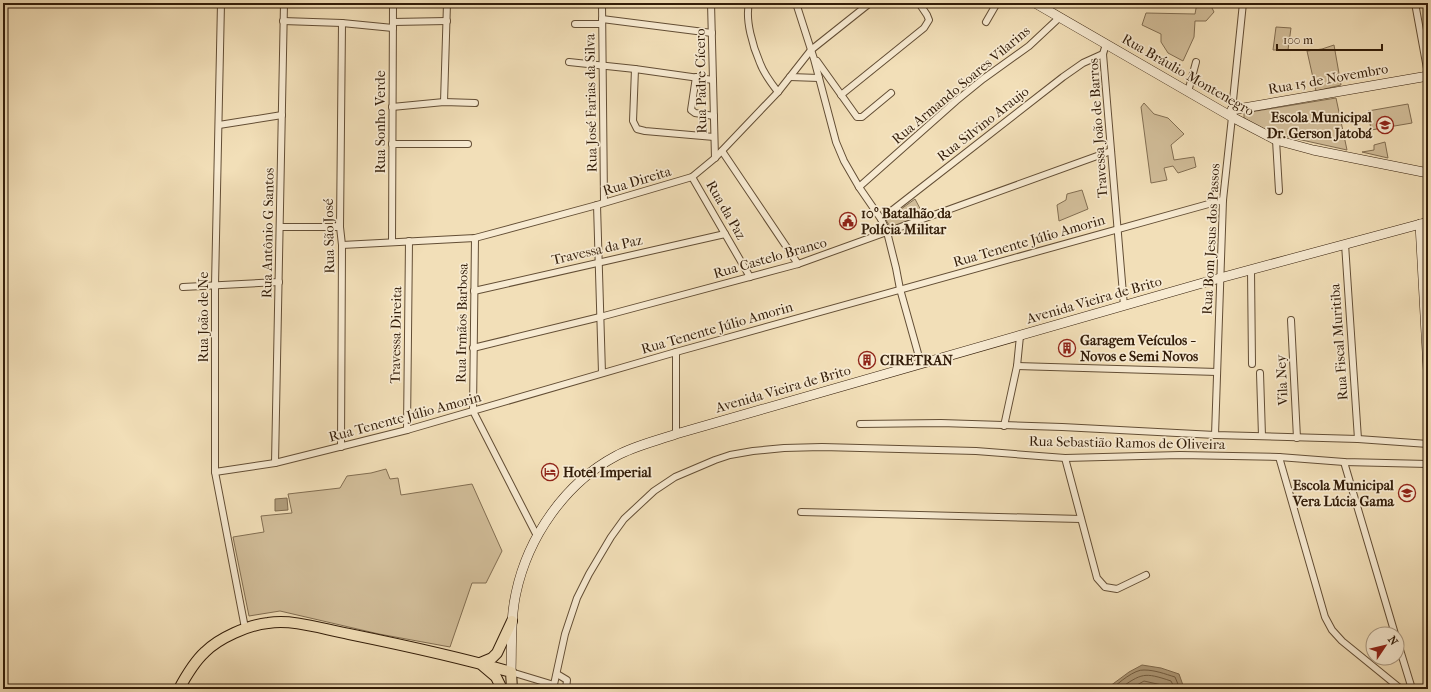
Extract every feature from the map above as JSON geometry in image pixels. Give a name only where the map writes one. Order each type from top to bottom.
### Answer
[{"type":"main road","name":"Rua Bráulio Montenegro","points":[[1035,3],[1188,92],[1232,114],[1276,140],[1313,150],[1428,173]]},
{"type":"main road","name":"Rua 15 de Novembro","points":[[1232,114],[1428,75]]},
{"type":"main road","name":"Avenida Vieira de Brito","points":[[512,689],[512,621],[516,592],[522,572],[537,536],[560,502],[576,485],[615,457],[627,451],[676,434],[1220,278],[1424,223]]},
{"type":"main road","points":[[1424,223],[1428,370]]},
{"type":"main road","points":[[480,663],[498,653],[512,621]]},
{"type":"main road","points":[[179,689],[189,672],[205,651],[245,628],[267,623],[288,622],[300,624],[480,663],[511,672]]},
{"type":"main road","points":[[480,663],[496,677],[502,689]]},
{"type":"street","name":"Rua João de Ne","points":[[221,3],[215,285],[215,472],[245,628]]},
{"type":"street","name":"Rua Antônio G Santos","points":[[275,464],[284,3]]},
{"type":"street","name":"Rua Sonho Verde","points":[[392,242],[393,3]]},
{"type":"street","points":[[444,102],[447,3]]},
{"type":"street","name":"Rua José Farias da Silva","points":[[602,3],[604,202]]},
{"type":"street","name":"Rua Padre Cícero","points":[[711,3],[715,158]]},
{"type":"street","points":[[749,3],[747,10],[749,28],[760,63],[778,92]]},
{"type":"street","points":[[796,3],[814,59],[836,142],[844,161],[859,187],[881,219],[887,232],[900,289],[921,364]]},
{"type":"street","points":[[856,3],[863,8]]},
{"type":"street","name":"Rua Direita","points":[[342,245],[475,238],[598,205],[692,176],[715,158],[778,92],[811,50],[870,3]]},
{"type":"street","points":[[841,95],[924,28],[928,20],[927,15],[919,3]]},
{"type":"street","points":[[986,22],[997,3]]},
{"type":"street","name":"Rua Bom Jesus dos Passos","points":[[1214,435],[1223,200],[1243,3]]},
{"type":"street","points":[[1416,3],[1428,75]]},
{"type":"street","name":"Rua Armando Soares Vilarins","points":[[859,187],[956,101],[983,79],[1029,46],[1060,17]]},
{"type":"street","points":[[283,21],[393,25],[447,21]]},
{"type":"street","points":[[575,24],[602,21],[712,33]]},
{"type":"street","name":"Rua São José","points":[[341,448],[342,245],[340,227],[342,23]]},
{"type":"street","points":[[1421,30],[1428,28]]},
{"type":"street","name":"Travessa João de Barros","points":[[1106,44],[1103,54],[1124,306]]},
{"type":"street","name":"Rua Silvino Araujo","points":[[881,219],[1063,77],[1083,64],[1103,54]]},
{"type":"street","points":[[814,59],[857,117],[860,117],[891,93]]},
{"type":"street","points":[[569,62],[635,69],[713,80]]},
{"type":"street","points":[[1188,92],[1196,62]]},
{"type":"street","points":[[635,69],[633,121],[637,129],[714,137]]},
{"type":"street","points":[[696,77],[691,110],[695,113],[714,116]]},
{"type":"street","points":[[790,77],[819,78]]},
{"type":"street","points":[[392,107],[444,102],[475,103]]},
{"type":"street","points":[[219,124],[282,115]]},
{"type":"street","points":[[1276,140],[1279,191]]},
{"type":"street","points":[[392,144],[468,144]]},
{"type":"street","name":"Rua Padre Cícero","points":[[722,151],[798,264]]},
{"type":"street","name":"Rua Castelo Branco","points":[[473,348],[600,317],[798,264],[1111,151]]},
{"type":"street","name":"Rua da Paz","points":[[692,176],[750,277]]},
{"type":"street","name":"Rua Tenente Júlio Amorin","points":[[215,472],[275,464],[341,448],[900,289],[1223,200]]},
{"type":"street","points":[[598,205],[602,373]]},
{"type":"street","points":[[280,227],[340,227]]},
{"type":"street","name":"Travessa da Paz","points":[[474,291],[725,234]]},
{"type":"street","name":"Rua Irmãos Barbosa","points":[[475,238],[472,411],[537,536]]},
{"type":"street","name":"Travessa Direita","points":[[407,430],[409,241]]},
{"type":"street","name":"Rua Fiscal Muritiba","points":[[1344,244],[1358,439]]},
{"type":"street","points":[[1251,270],[1252,364]]},
{"type":"street","points":[[183,287],[278,282]]},
{"type":"street","name":"Vila Ney","points":[[1291,320],[1297,438]]},
{"type":"street","points":[[1004,426],[1017,366],[1020,336]]},
{"type":"street","points":[[676,352],[676,434]]},
{"type":"street","points":[[1017,366],[1216,372]]},
{"type":"street","points":[[1260,373],[1262,436]]},
{"type":"street","name":"Rua Sebastião Ramos de Oliveira","points":[[860,424],[941,423],[1062,427],[1214,435],[1358,439],[1428,444]]},
{"type":"street","name":"Rua Sebastião Ramos de Oliveira","points":[[554,687],[565,634],[577,598],[611,537],[624,520],[654,491],[675,477],[730,455],[784,448],[822,447],[976,451],[1065,458],[1180,455],[1279,457],[1344,462],[1428,464]]},
{"type":"street","points":[[1279,457],[1325,617],[1332,630],[1342,641],[1401,689]]},
{"type":"street","points":[[1065,458],[1097,578],[1105,587],[1117,589],[1146,575]]},
{"type":"street","points":[[1344,462],[1393,626]]},
{"type":"street","points":[[801,512],[1081,519]]},
{"type":"street","points":[[1405,666],[1412,689]]},
{"type":"street","points":[[511,672],[554,687]]},
{"type":"street","points":[[557,674],[567,680],[566,689]]},
{"type":"shaded area","points":[[1197,3],[1211,3],[1214,12],[1206,21],[1195,21],[1194,37],[1183,61],[1168,53],[1161,42],[1161,34],[1142,25],[1146,13],[1195,14]]},
{"type":"shaded area","points":[[1276,27],[1291,28],[1288,50],[1273,50]]},
{"type":"shaded area","points":[[1334,45],[1341,85],[1316,91],[1307,51],[1322,49]]},
{"type":"shaded area","points":[[1336,98],[1347,150],[1270,133],[1244,118],[1244,113]]},
{"type":"shaded area","points":[[1144,103],[1154,114],[1168,118],[1184,134],[1171,145],[1174,160],[1194,157],[1196,167],[1178,173],[1173,166],[1164,168],[1167,180],[1151,183],[1141,107]]},
{"type":"shaded area","points":[[1408,104],[1412,123],[1371,130],[1368,111]]},
{"type":"shaded area","points":[[1385,142],[1388,158],[1362,152],[1374,150],[1374,145]]},
{"type":"shaded area","points":[[1082,190],[1088,209],[1059,221],[1057,205],[1066,200],[1067,194]]},
{"type":"shaded area","points":[[915,199],[924,216],[891,228],[886,220]]},
{"type":"shaded area","points":[[386,469],[390,479],[398,478],[401,495],[472,484],[502,551],[486,583],[472,583],[450,647],[379,634],[280,611],[249,616],[233,537],[264,532],[261,516],[292,513],[288,494],[340,488],[347,476],[371,473]]},
{"type":"water","points":[[287,498],[288,510],[275,511],[275,499]]},
{"type":"water","points":[[1142,665],[1161,668],[1179,674],[1184,688],[1187,689],[1106,689],[1129,672]]},
{"type":"place","name":"Escola Municipal Dr. Gerson Jatobá","points":[[1385,125]]},
{"type":"place","name":"10º Batalhão da Polícia Militar","points":[[848,221]]},
{"type":"place","name":"Garagem Veículos - Novos e Semi Novos","points":[[1067,348]]},
{"type":"place","name":"CIRETRAN","points":[[867,360]]},
{"type":"place","name":"Hotel Imperial","points":[[550,472]]},
{"type":"place","name":"Escola Municipal Vera Lúcia Gama","points":[[1407,493]]}]
